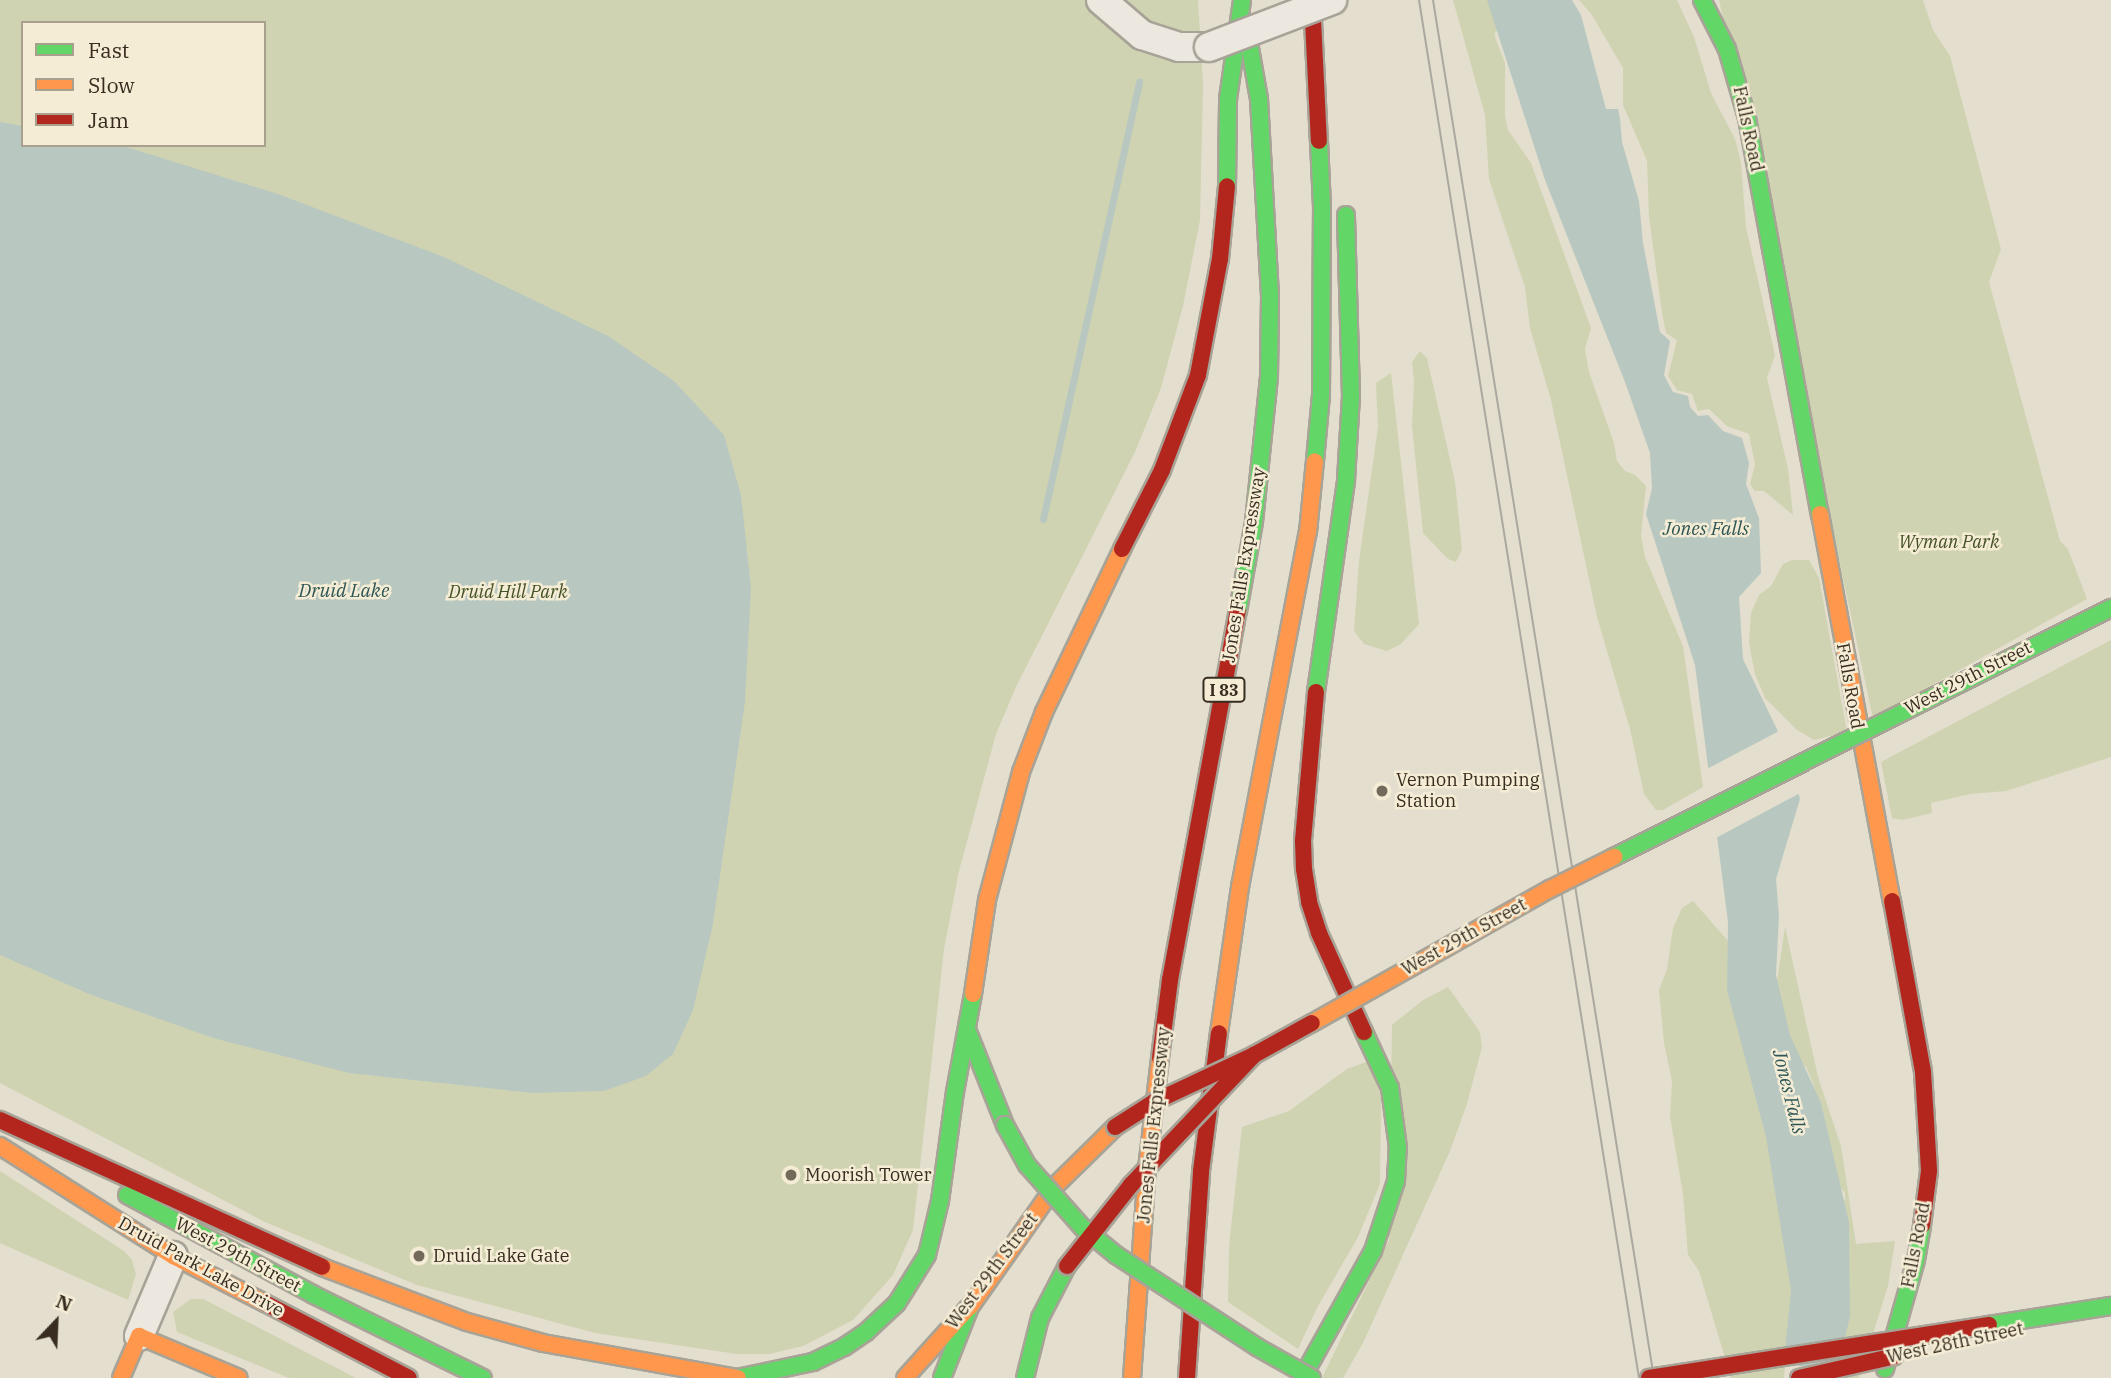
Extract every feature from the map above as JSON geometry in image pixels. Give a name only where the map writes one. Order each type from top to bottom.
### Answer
[{"type":"main road","points":[[0,1120],[289,1253],[467,1322],[544,1343],[738,1378],[790,1368],[844,1347],[883,1318],[913,1282],[927,1255],[935,1225],[990,887],[1031,743],[1086,622],[1162,470],[1198,374],[1220,259],[1229,168],[1228,99],[1242,0]]},
{"type":"main road","name":"Jones Falls Expressway","points":[[1132,1378],[1147,1169],[1171,980],[1254,522],[1269,378],[1270,296],[1259,99],[1242,0]]},
{"type":"main road","points":[[1188,1378],[1203,1157],[1226,981],[1308,532],[1318,436],[1322,206],[1312,0]]},
{"type":"main road","name":"Falls Road","points":[[1702,0],[1727,49],[1746,118],[1923,1072],[1929,1171],[1924,1212],[1916,1260],[1883,1378]]},
{"type":"main road","points":[[1317,77],[1335,145]]},
{"type":"main road","points":[[1302,1378],[1322,1347],[1373,1251],[1396,1181],[1398,1148],[1390,1088],[1315,922],[1304,874],[1303,825],[1309,755],[1346,480],[1350,383],[1345,204]]},
{"type":"main road","name":"West 29th Street","points":[[905,1378],[970,1307],[1055,1186],[1115,1127],[1154,1102],[1254,1055],[1562,883],[2111,608]]},
{"type":"main road","points":[[968,1032],[1005,1125],[1027,1166],[1083,1228],[1116,1255],[1257,1348],[1310,1378],[1322,1347]]},
{"type":"main road","points":[[1025,1378],[1040,1318],[1067,1266],[1131,1185],[1254,1055]]},
{"type":"main road","name":"West 29th Street","points":[[0,1120],[187,1229],[439,1359],[483,1378]]},
{"type":"main road","name":"Druid Park Lake Drive","points":[[0,1146],[173,1256],[409,1378]]},
{"type":"main road","points":[[942,1378],[970,1307]]},
{"type":"main road","points":[[1649,1378],[2111,1308]]},
{"type":"main road","name":"West 28th Street","points":[[1798,1378],[2111,1308]]},
{"type":"main road","points":[[121,1378],[139,1336],[239,1378]]},
{"type":"street","points":[[1101,0],[1125,23],[1160,43],[1193,48],[1209,47],[1332,0]]},
{"type":"street","points":[[139,1336],[173,1256]]},
{"type":"green space","name":"Druid Hill Park","points":[[0,0],[1198,0],[1203,84],[1200,220],[1183,306],[1161,388],[1135,452],[1016,687],[996,734],[959,871],[944,949],[913,1230],[893,1275],[853,1320],[803,1346],[769,1354],[737,1354],[595,1333],[417,1285],[265,1222],[0,1083]]},
{"type":"green space","points":[[1453,0],[1500,0],[1503,27],[1495,32],[1495,37],[1505,63],[1505,116],[1508,130],[1531,163],[1591,328],[1585,349],[1589,372],[1614,443],[1617,461],[1625,471],[1635,475],[1646,486],[1641,535],[1645,557],[1683,646],[1703,787],[1663,810],[1656,810],[1644,794],[1630,729],[1597,617],[1551,400],[1530,328],[1525,287],[1489,179],[1485,115]]},
{"type":"green space","points":[[1579,0],[1677,0],[1694,37],[1711,93],[1735,139],[1741,163],[1746,227],[1775,355],[1767,378],[1788,469],[1793,515],[1764,491],[1755,491],[1750,484],[1755,464],[1749,434],[1727,426],[1709,409],[1698,411],[1692,394],[1677,390],[1668,376],[1677,340],[1666,333],[1662,313],[1649,217],[1647,161],[1623,105],[1623,68],[1592,15]]},
{"type":"green space","name":"Wyman Park","points":[[1719,0],[1923,0],[1933,30],[1950,56],[2001,249],[1989,282],[2060,541],[2068,549],[2087,599],[1873,718]]},
{"type":"green space","points":[[1420,351],[1427,358],[1455,482],[1462,549],[1456,562],[1448,559],[1423,533],[1412,426],[1412,362]]},
{"type":"green space","points":[[1391,373],[1419,624],[1401,644],[1387,651],[1364,644],[1354,631],[1359,561],[1378,427],[1376,383]]},
{"type":"green space","points":[[1792,560],[1809,560],[1819,578],[1847,732],[1814,740],[1797,730],[1765,698],[1755,674],[1749,643],[1751,613],[1759,595],[1771,586],[1783,564]]},
{"type":"green space","points":[[2111,640],[2111,757],[2006,791],[1970,794],[1931,803],[1932,813],[1902,820],[1892,818],[1881,762]]},
{"type":"green space","points":[[1693,901],[1729,942],[1806,1135],[1784,1378],[1731,1378],[1699,1271],[1688,1255],[1683,1194],[1670,1116],[1672,1081],[1664,1043],[1659,990],[1667,969],[1673,928],[1682,908]]},
{"type":"green space","points":[[1785,927],[1818,1077],[1841,1146],[1856,1244],[1895,1241],[1888,1286],[1859,1378],[1832,1378],[1830,1206],[1845,1200],[1845,1193],[1840,1187],[1813,1083],[1806,1067],[1797,1059],[1775,995]]},
{"type":"green space","points":[[1448,987],[1480,1032],[1482,1047],[1467,1104],[1450,1151],[1363,1343],[1343,1378],[1322,1378],[1389,1240],[1392,1025],[1423,1000]]},
{"type":"green space","points":[[1369,1061],[1381,1097],[1380,1184],[1358,1237],[1317,1308],[1298,1349],[1228,1302],[1229,1246],[1242,1127],[1289,1111],[1347,1069]]},
{"type":"green space","points":[[0,1171],[124,1251],[132,1260],[136,1274],[128,1300],[0,1243]]},
{"type":"green space","points":[[191,1299],[203,1299],[356,1378],[289,1378],[177,1332],[173,1312]]},
{"type":"water","name":"Jones Falls","points":[[1487,0],[1572,0],[1581,15],[1606,109],[1618,109],[1622,142],[1639,201],[1643,243],[1660,332],[1670,341],[1664,375],[1673,392],[1688,396],[1690,407],[1698,416],[1708,415],[1723,431],[1742,438],[1749,463],[1746,484],[1759,518],[1761,573],[1739,597],[1743,659],[1788,752],[1800,799],[1776,879],[1779,916],[1776,975],[1790,1035],[1821,1103],[1849,1222],[1850,1316],[1836,1378],[1784,1361],[1791,1290],[1766,1137],[1727,990],[1728,922],[1695,665],[1646,514],[1652,488],[1650,453],[1625,382],[1545,180]]},
{"type":"water","name":"Druid Lake","points":[[0,122],[21,126],[21,147],[126,147],[278,194],[444,257],[608,336],[674,381],[724,435],[741,495],[751,588],[745,702],[713,924],[693,1010],[673,1054],[646,1076],[604,1091],[532,1093],[349,1073],[213,1038],[89,994],[0,955]]},
{"type":"pier","points":[[1781,730],[1792,751],[1802,792],[1712,840],[1703,771]]},
{"type":"waterway","points":[[1043,519],[1139,81]]},
{"type":"tram line","points":[[1419,0],[1639,1378]]},
{"type":"tram line","points":[[1433,0],[1654,1378]]},
{"type":"traffic: fast","points":[[1702,0],[1727,49],[1747,118],[1820,514]]},
{"type":"traffic: fast","points":[[1227,186],[1228,99],[1242,1]]},
{"type":"traffic: fast","points":[[1238,611],[1254,522],[1269,378],[1270,296],[1259,99],[1248,37]]},
{"type":"traffic: fast","points":[[1315,461],[1321,395],[1322,207],[1319,141]]},
{"type":"traffic: fast","points":[[1316,692],[1346,480],[1351,396],[1346,215]]},
{"type":"traffic: fast","points":[[1614,857],[2111,608]]},
{"type":"traffic: fast","points":[[737,1378],[813,1362],[844,1347],[866,1332],[897,1303],[927,1255],[940,1201],[955,1092],[973,994]]},
{"type":"traffic: fast","points":[[968,1032],[1005,1125]]},
{"type":"traffic: fast","points":[[1302,1378],[1373,1251],[1396,1181],[1398,1148],[1390,1088],[1364,1032]]},
{"type":"traffic: fast","points":[[1005,1125],[1027,1165],[1083,1228],[1116,1255],[1257,1347],[1312,1378]]},
{"type":"traffic: fast","points":[[127,1195],[314,1295],[483,1378]]},
{"type":"traffic: fast","points":[[1885,1369],[1916,1260],[1922,1226]]},
{"type":"traffic: fast","points":[[1025,1378],[1040,1318],[1067,1266]]},
{"type":"traffic: fast","points":[[1989,1325],[2111,1306]]},
{"type":"traffic: fast","points":[[942,1378],[970,1307]]},
{"type":"traffic: slow","points":[[1219,1033],[1240,887],[1308,532],[1315,461]]},
{"type":"traffic: slow","points":[[1820,514],[1892,901]]},
{"type":"traffic: slow","points":[[973,994],[987,900],[1021,772],[1044,712],[1122,549]]},
{"type":"traffic: slow","points":[[1312,1023],[1550,889],[1614,857]]},
{"type":"traffic: slow","points":[[1132,1378],[1147,1169],[1160,1058]]},
{"type":"traffic: slow","points":[[970,1307],[1055,1186],[1115,1127]]},
{"type":"traffic: slow","points":[[0,1146],[173,1256],[265,1303]]},
{"type":"traffic: slow","points":[[322,1267],[467,1322],[543,1343],[738,1378]]},
{"type":"traffic: slow","points":[[905,1378],[968,1308]]},
{"type":"traffic: slow","points":[[121,1378],[139,1336],[239,1378]]},
{"type":"traffic: jam","points":[[1312,0],[1319,141]]},
{"type":"traffic: jam","points":[[1122,549],[1162,470],[1198,375],[1220,259],[1227,186]]},
{"type":"traffic: jam","points":[[1160,1058],[1170,980],[1238,611]]},
{"type":"traffic: jam","points":[[1316,692],[1303,841],[1304,869],[1309,902],[1319,933],[1364,1032]]},
{"type":"traffic: jam","points":[[1892,901],[1923,1072],[1929,1171],[1922,1226]]},
{"type":"traffic: jam","points":[[1115,1127],[1154,1102],[1254,1055],[1312,1023]]},
{"type":"traffic: jam","points":[[1187,1378],[1201,1171],[1219,1033]]},
{"type":"traffic: jam","points":[[1067,1266],[1131,1185],[1254,1055]]},
{"type":"traffic: jam","points":[[0,1120],[322,1267]]},
{"type":"traffic: jam","points":[[265,1303],[409,1378]]},
{"type":"traffic: jam","points":[[1649,1378],[1989,1325]]},
{"type":"traffic: jam","points":[[1799,1378],[1895,1356]]},
{"type":"place","name":"Vernon Pumping Station","points":[[1382,791]]},
{"type":"place","name":"Moorish Tower","points":[[791,1175]]},
{"type":"place","name":"Druid Lake Gate","points":[[419,1256]]}]
